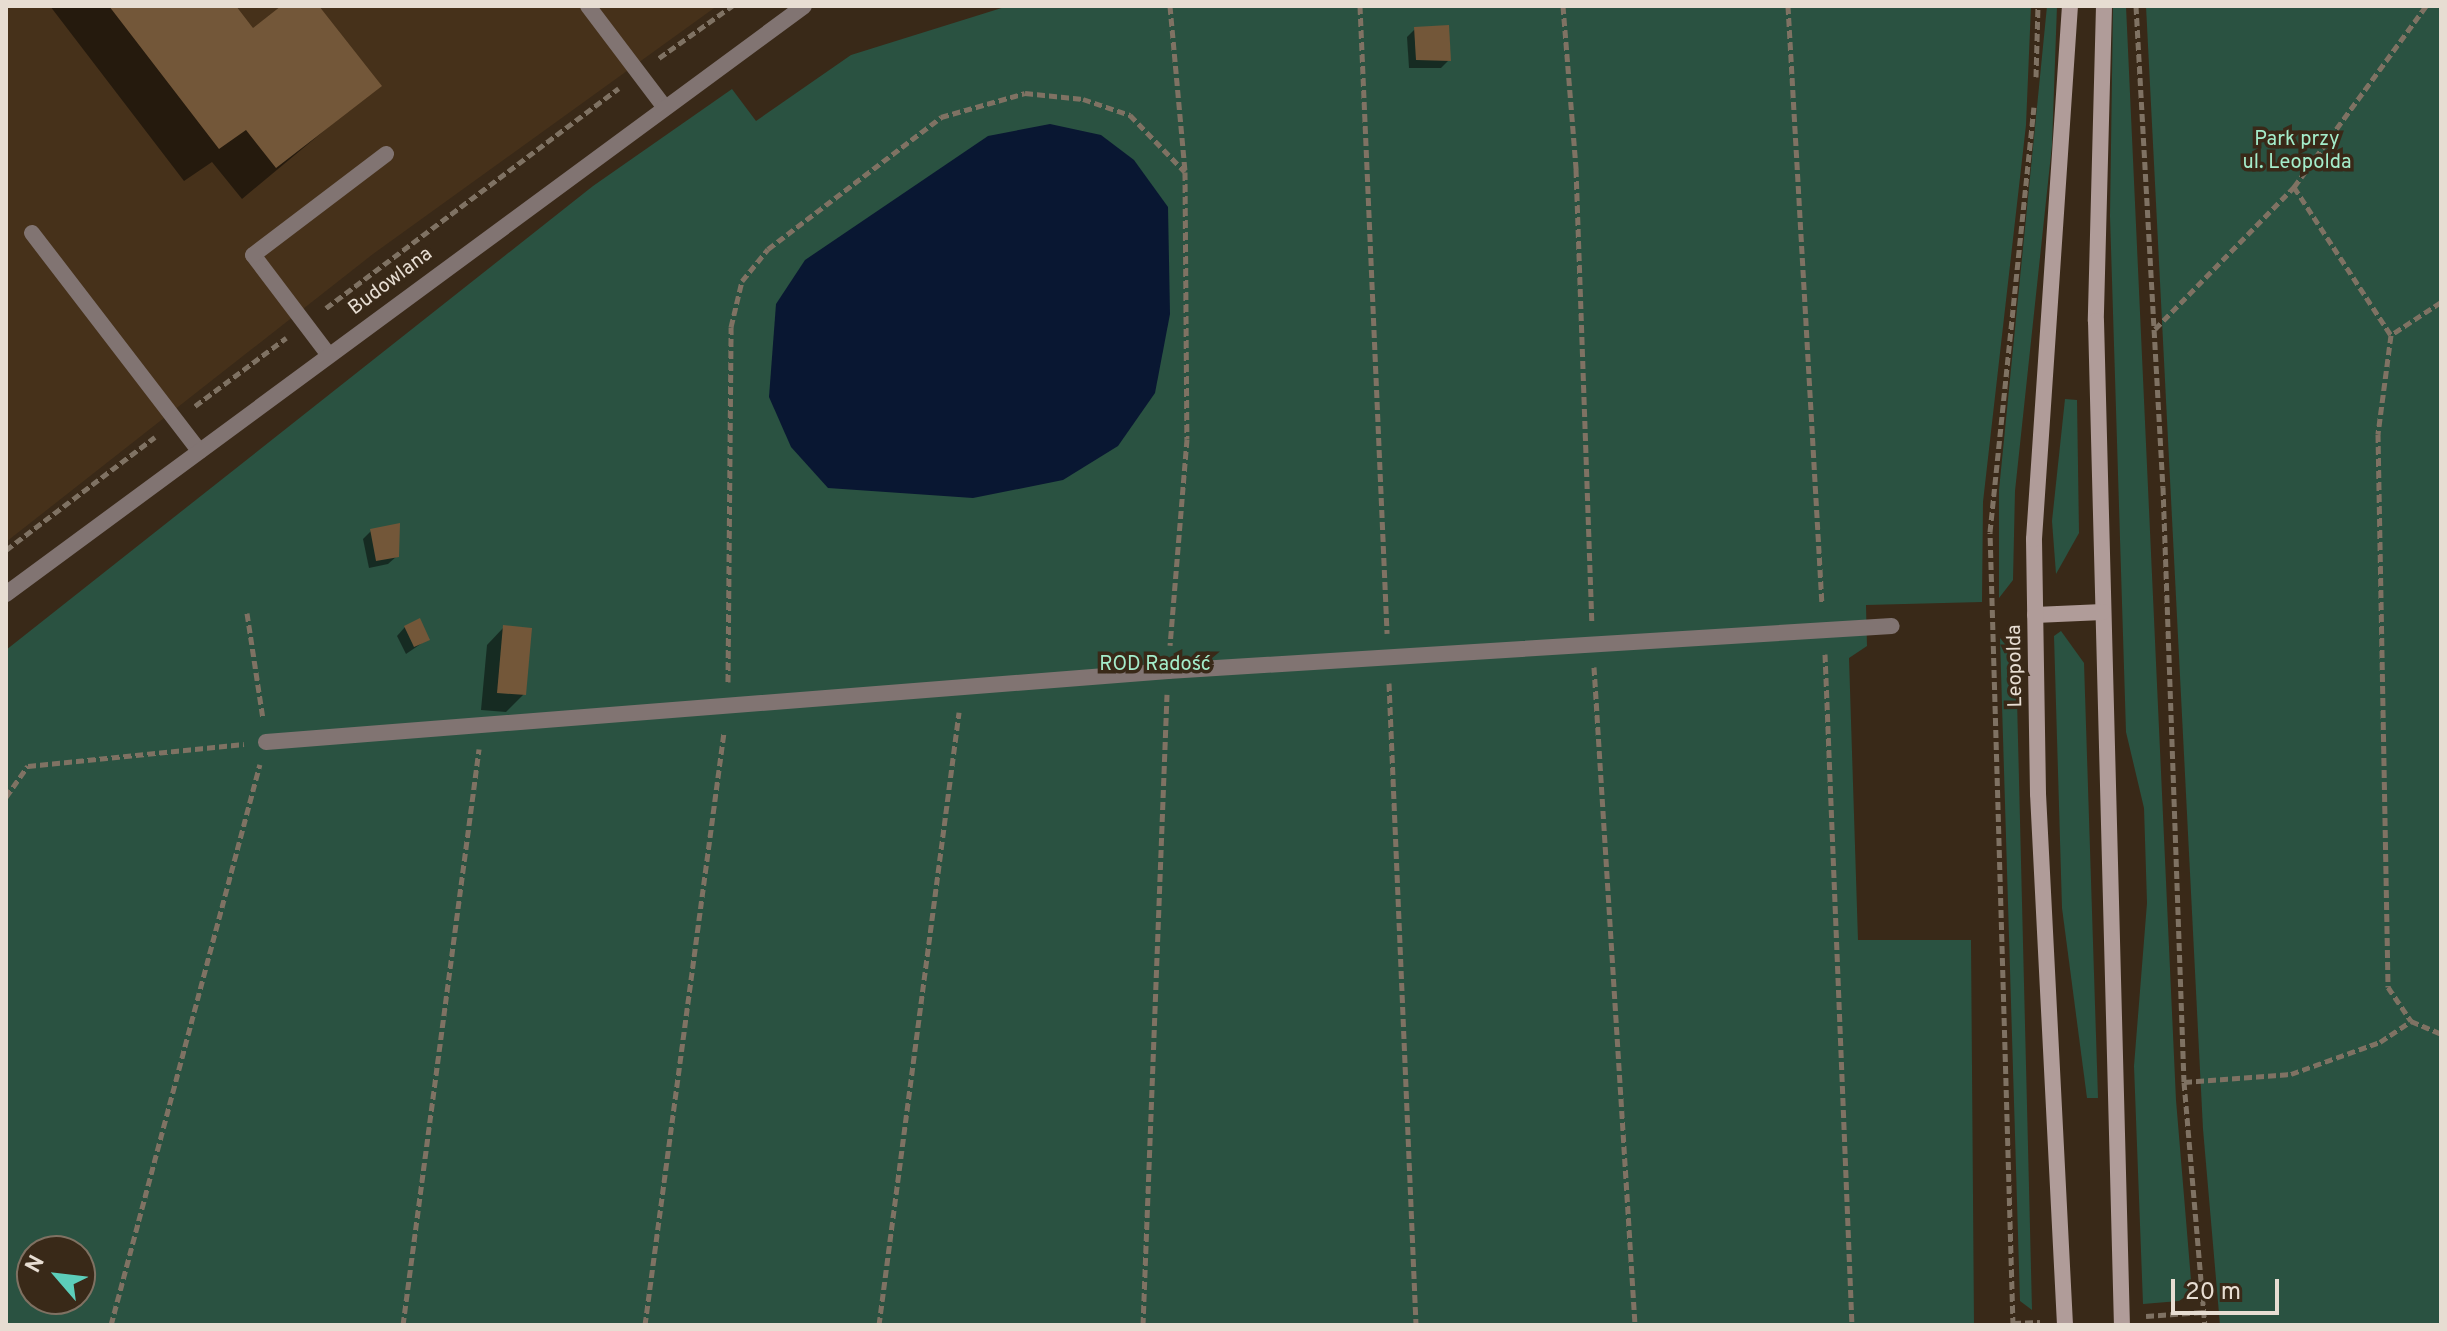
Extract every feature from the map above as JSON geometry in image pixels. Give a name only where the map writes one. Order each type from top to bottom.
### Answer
[{"type":"street","points":[[588,6],[662,104]]},
{"type":"street","name":"Budowlana","points":[[6,594],[662,104],[804,6]]},
{"type":"street","name":"Leopolda","points":[[2065,1325],[2035,615],[2034,525],[2070,6]]},
{"type":"street","points":[[2104,6],[2096,321],[2122,1325]]},
{"type":"street","points":[[328,354],[253,255],[386,154]]},
{"type":"street","points":[[32,233],[178,419],[199,451]]},
{"type":"street","points":[[2035,615],[2103,612]]},
{"type":"street","points":[[266,742],[962,687],[1892,626]]},
{"type":"path","points":[[6,550],[732,6]]},
{"type":"path","points":[[1563,6],[1576,169],[1593,645],[1635,1325]]},
{"type":"path","points":[[1788,6],[1824,630],[1852,1325]]},
{"type":"path","points":[[2136,6],[2154,329],[2184,1082],[2205,1325]]},
{"type":"path","points":[[2154,329],[2294,187],[2426,6]]},
{"type":"path","points":[[645,1325],[728,706],[731,327],[742,281],[768,249],[941,117],[1025,93],[1083,99],[1130,115],[1185,172]]},
{"type":"path","points":[[2294,187],[2391,335],[2378,434],[2383,934],[2388,987],[2411,1021],[2441,1034]]},
{"type":"path","points":[[2391,335],[2441,302]]},
{"type":"path","points":[[111,1325],[266,742],[247,613]]},
{"type":"path","points":[[879,1325],[962,687]]},
{"type":"path","points":[[403,1325],[483,725]]},
{"type":"path","points":[[6,797],[28,766],[266,742]]},
{"type":"path","points":[[2184,1082],[2306,1070],[2380,1042],[2411,1021]]},
{"type":"path","points":[[2144,1316],[2203,1312]]},
{"type":"path","points":[[2013,1325],[2037,1322]]},
{"type":"shaded area","points":[[6,6],[717,6],[373,254],[6,542]]},
{"type":"green space","name":"ROD Radość","points":[[1008,6],[2031,6],[2026,125],[1983,502],[1982,602],[1866,605],[1867,646],[1849,658],[1858,940],[1971,940],[1974,1325],[6,1325],[6,650],[593,186],[732,89],[756,121],[851,55]]},
{"type":"green space","points":[[2047,6],[2057,6],[2052,145],[2015,491],[2013,580],[1999,598],[1999,490]]},
{"type":"green space","points":[[2113,6],[2126,6],[2176,1100],[2192,1292],[2179,1301],[2143,1304],[2134,1066],[2147,903],[2144,808],[2126,732],[2110,216]]},
{"type":"green space","name":"Park przy ul. Leopolda","points":[[2146,6],[2441,6],[2441,1325],[2220,1325],[2203,1129]]},
{"type":"green space","points":[[2065,399],[2077,400],[2079,533],[2056,574],[2052,521]]},
{"type":"green space","points":[[2061,631],[2084,663],[2098,1098],[2087,1098],[2062,908],[2054,636]]},
{"type":"green space","points":[[2000,638],[2016,658],[2032,1310],[2020,1301]]},
{"type":"water","points":[[1050,124],[1101,135],[1134,160],[1168,207],[1170,314],[1155,393],[1118,446],[1063,480],[973,498],[828,488],[791,447],[769,397],[776,304],[805,260],[988,136]]},
{"type":"building","points":[[109,6],[236,6],[253,28],[281,6],[319,6],[382,86],[276,168],[246,130],[219,149]]},
{"type":"building","points":[[1449,25],[1451,61],[1416,60],[1414,27]]},
{"type":"building","points":[[400,523],[399,557],[376,561],[370,529]]},
{"type":"building","points":[[420,618],[430,640],[414,647],[404,626]]},
{"type":"building","points":[[503,625],[532,628],[526,695],[497,693]]}]
